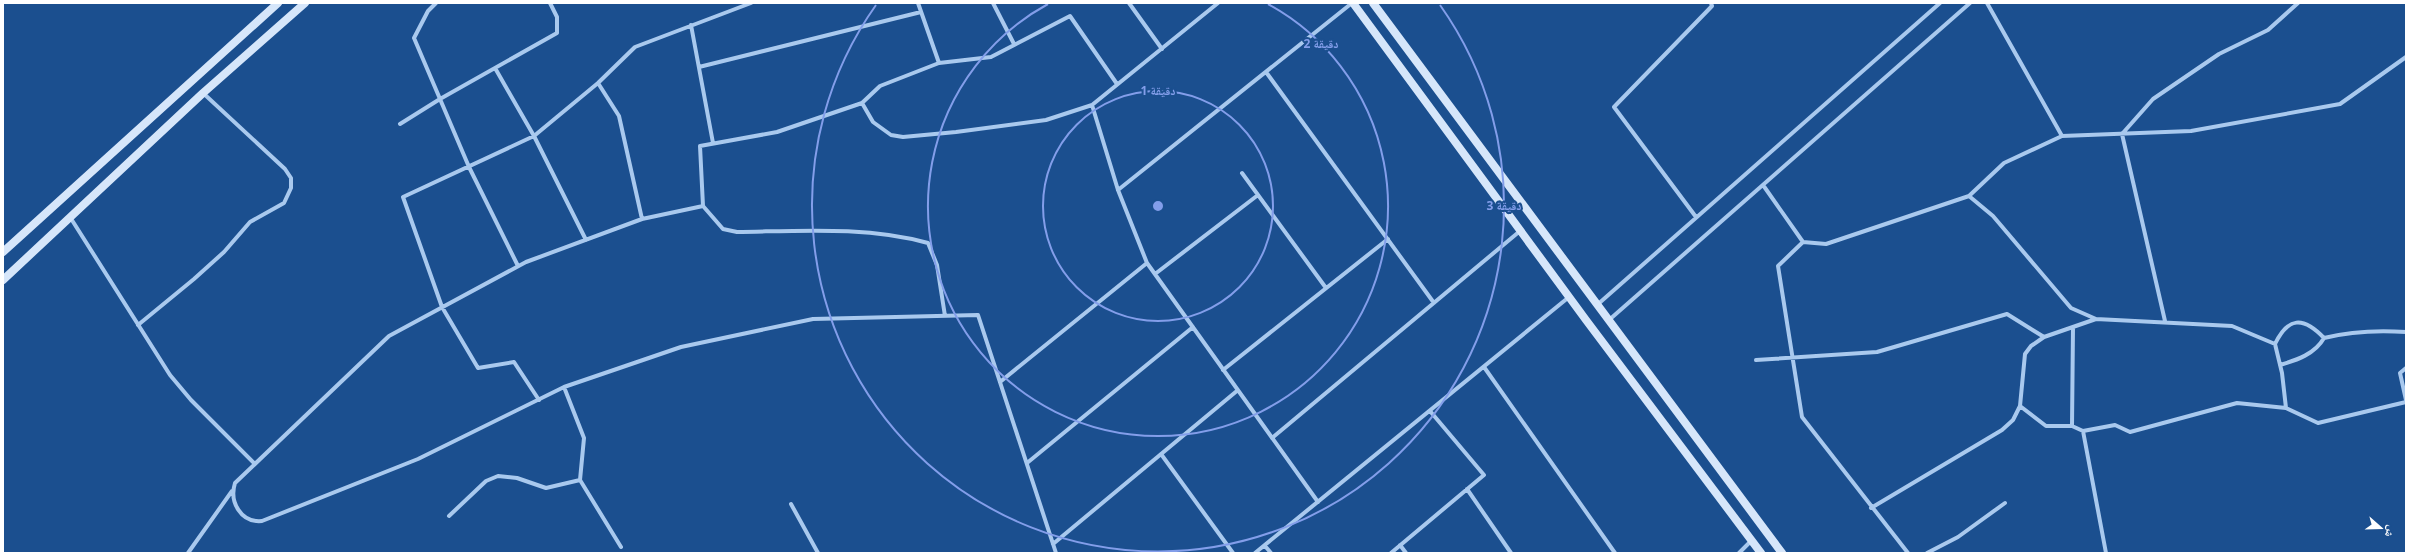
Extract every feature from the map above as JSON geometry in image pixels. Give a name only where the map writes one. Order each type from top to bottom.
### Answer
[{"type":"main road","points":[[3,252],[57,201],[278,3]]},
{"type":"main road","points":[[3,280],[203,93],[305,3]]},
{"type":"main road","points":[[1352,3],[1569,297],[1761,553]]},
{"type":"main road","points":[[1373,3],[1782,553]]},
{"type":"street","points":[[436,3],[428,11],[414,38],[469,166],[518,266]]},
{"type":"street","points":[[400,124],[440,98],[557,33],[557,17],[550,3]]},
{"type":"street","points":[[539,400],[514,362],[478,368],[442,307],[403,198],[534,136],[598,83],[635,47],[751,3]]},
{"type":"street","points":[[918,3],[939,63]]},
{"type":"street","points":[[993,3],[1014,44]]},
{"type":"street","points":[[1129,3],[1162,49]]},
{"type":"street","points":[[862,102],[873,122],[891,135],[903,137],[956,132],[1046,120],[1092,105],[1218,3]]},
{"type":"street","points":[[1118,190],[1352,3]]},
{"type":"street","points":[[1597,305],[1940,3]]},
{"type":"street","points":[[1609,320],[1970,3]]},
{"type":"street","points":[[1987,3],[2062,136]]},
{"type":"street","points":[[2122,134],[2153,99],[2219,54],[2268,30],[2298,3]]},
{"type":"street","points":[[1696,218],[1614,107],[1713,4]]},
{"type":"street","points":[[699,67],[921,12]]},
{"type":"street","points":[[946,316],[937,266],[928,243],[910,238],[840,231],[737,232],[724,229],[703,206],[700,146],[777,132],[862,102],[880,86],[939,63],[991,56],[1070,16],[1117,84]]},
{"type":"street","points":[[691,26],[714,144]]},
{"type":"street","points":[[1908,553],[1871,508],[1802,417],[1778,266],[1803,242],[1826,244],[1969,196],[2004,163],[2062,136],[2191,131],[2340,104],[2406,58]]},
{"type":"street","points":[[495,68],[534,136],[586,240]]},
{"type":"street","points":[[1266,72],[1434,303]]},
{"type":"street","points":[[598,83],[619,116],[642,219]]},
{"type":"street","points":[[138,325],[224,252],[250,222],[284,203],[291,188],[290,178],[285,169],[203,93]]},
{"type":"street","points":[[1092,105],[1118,190],[1147,263],[1318,502]]},
{"type":"street","points":[[2122,134],[2165,322]]},
{"type":"street","points":[[1242,173],[1326,288]]},
{"type":"street","points":[[1763,185],[1803,242]]},
{"type":"street","points":[[1155,274],[1258,195]]},
{"type":"street","points":[[1969,196],[1993,216],[2071,308],[2096,319],[2232,326],[2275,344]]},
{"type":"street","points":[[188,553],[232,491],[235,483],[389,336],[518,266],[642,219],[703,206]]},
{"type":"street","points":[[70,217],[170,375],[186,395],[255,464]]},
{"type":"street","points":[[1272,438],[1520,231]]},
{"type":"street","points":[[1223,370],[1388,239]]},
{"type":"street","points":[[1000,382],[1147,263]]},
{"type":"street","points":[[1255,553],[1569,297]]},
{"type":"street","points":[[1756,360],[1877,352],[2007,314],[2044,337]]},
{"type":"street","points":[[232,491],[237,507],[246,519],[253,522],[262,520],[418,460],[564,387],[681,347],[813,319],[978,315],[1056,553]]},
{"type":"street","points":[[1871,508],[2002,430],[2013,420],[2020,406],[2026,354],[2031,346],[2044,337],[2096,319]]},
{"type":"street","points":[[2286,408],[2280,365],[2275,344],[2282,330],[2291,323],[2298,322],[2311,326],[2324,338]]},
{"type":"street","points":[[1027,463],[1193,327]]},
{"type":"street","points":[[2072,426],[2073,327]]},
{"type":"street","points":[[2280,365],[2298,360],[2319,346],[2324,338],[2350,331],[2406,332]]},
{"type":"street","points":[[1484,367],[1615,553]]},
{"type":"street","points":[[2020,406],[2046,426],[2072,426],[2083,431],[2115,425],[2130,432],[2237,403],[2286,408],[2318,423],[2406,401],[2400,373],[2406,368]]},
{"type":"street","points":[[564,387],[584,438],[580,480],[620,547]]},
{"type":"street","points":[[1053,544],[1238,390]]},
{"type":"street","points":[[1391,553],[1484,474],[1430,411]]},
{"type":"street","points":[[2083,431],[2106,553]]},
{"type":"street","points":[[1161,454],[1233,553]]},
{"type":"street","points":[[449,516],[486,481],[498,476],[517,478],[546,488],[580,480]]},
{"type":"street","points":[[1467,489],[1511,553]]},
{"type":"street","points":[[1927,553],[1958,537],[2005,503]]},
{"type":"street","points":[[791,504],[818,553]]},
{"type":"street","points":[[1739,553],[1752,540]]},
{"type":"street","points":[[1400,545],[1406,553]]},
{"type":"street","points":[[1265,546],[1271,553]]}]
